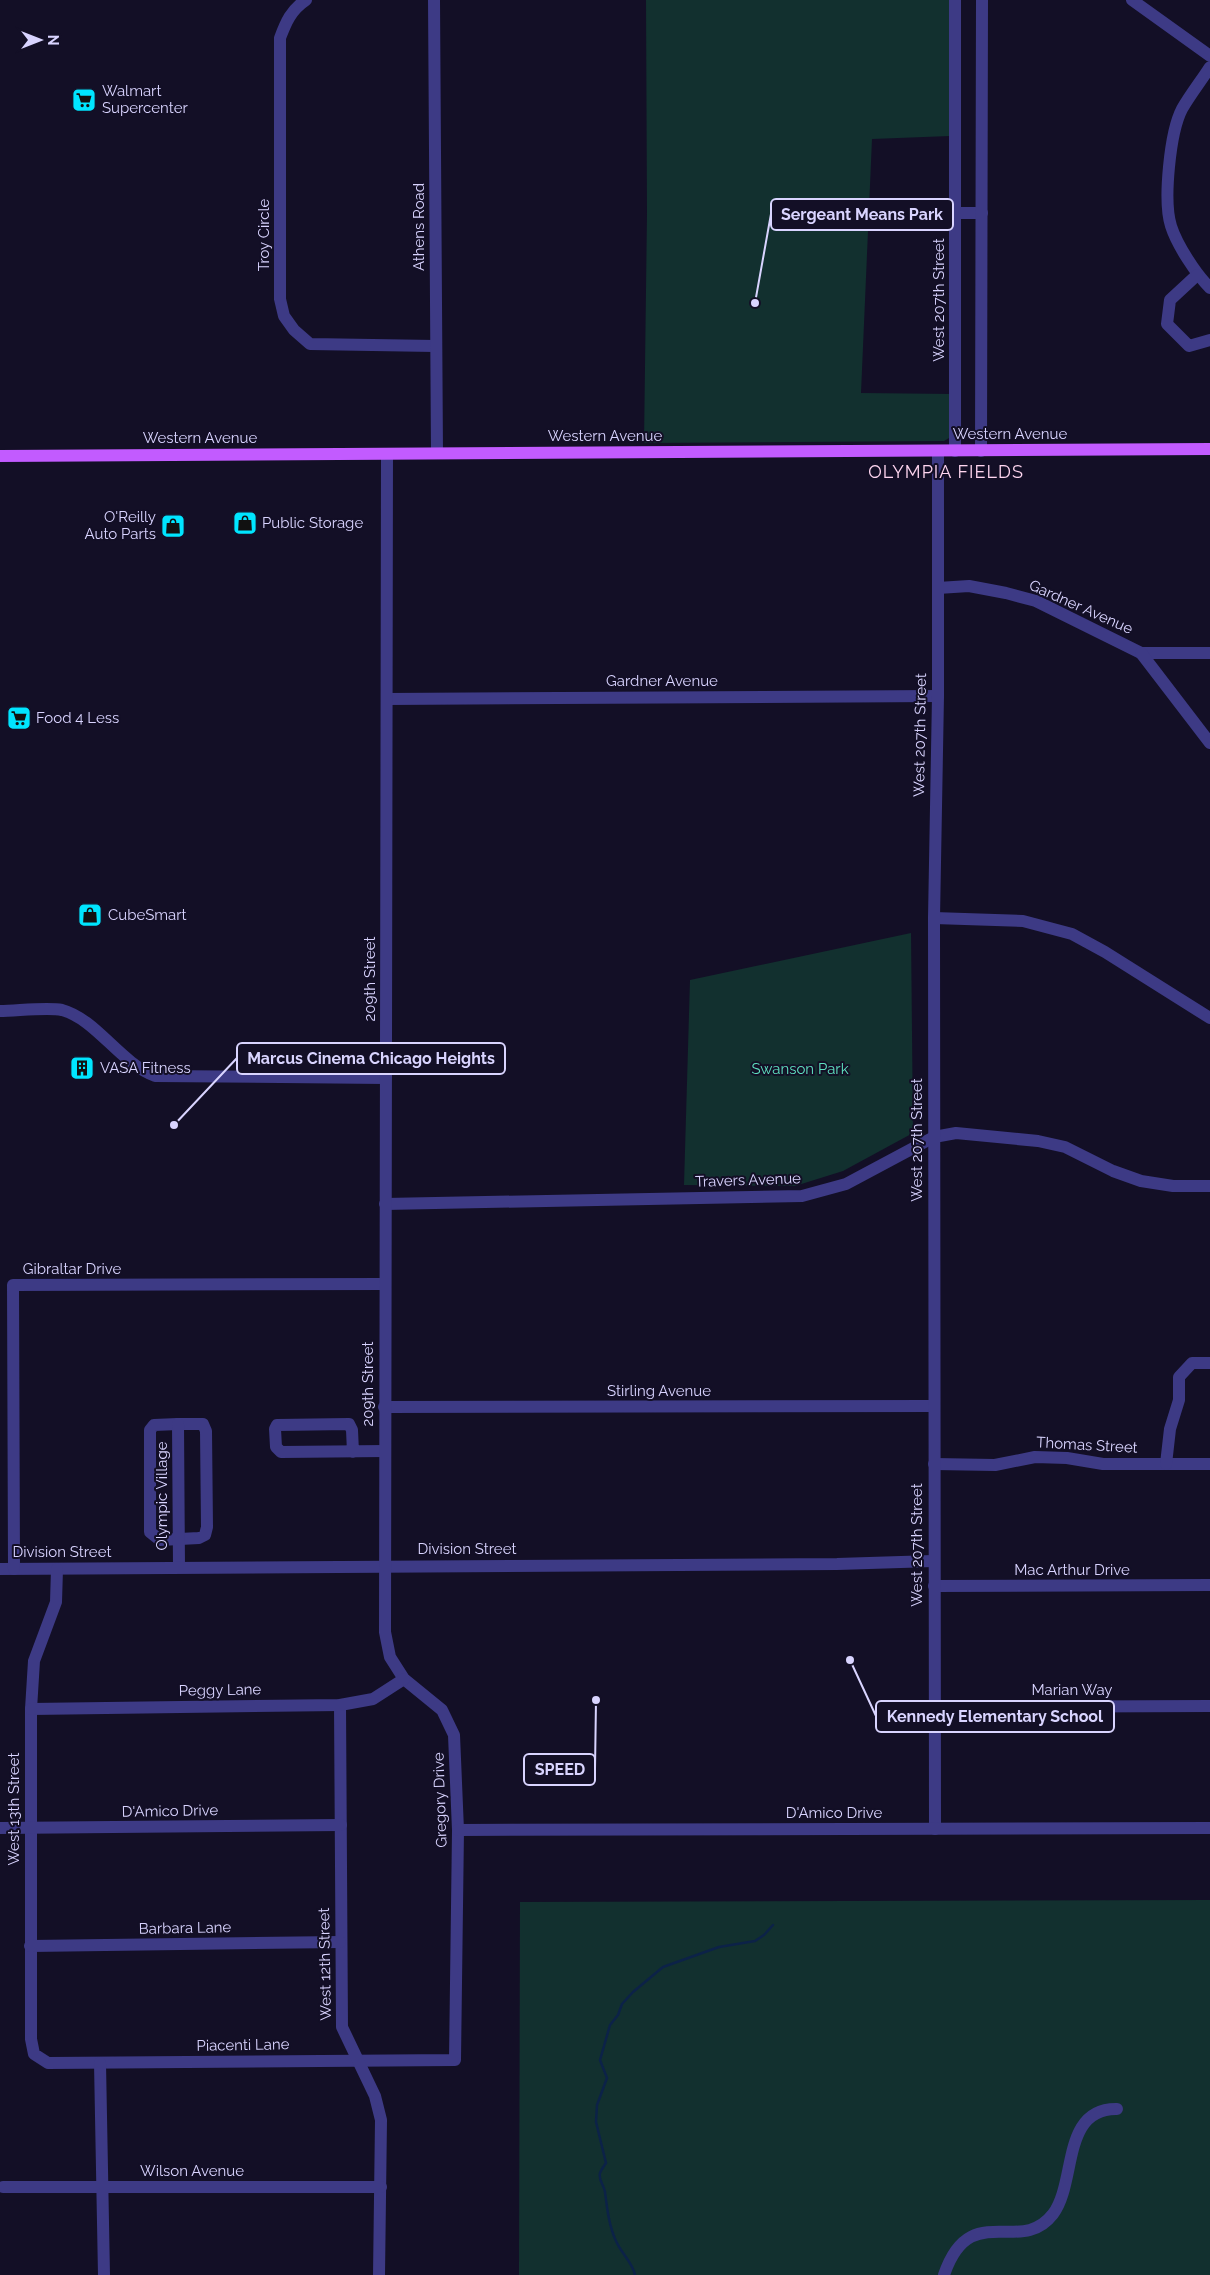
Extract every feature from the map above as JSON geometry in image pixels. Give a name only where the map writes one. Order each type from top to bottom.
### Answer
[{"type":"main road","name":"Western Avenue","points":[[0,456],[1210,449]]},
{"type":"street","name":"Troy Circle","points":[[306,0],[294,8],[286,21],[280,38],[280,299],[284,316],[294,330],[310,344],[435,346]]},
{"type":"street","name":"Athens Road","points":[[434,0],[437,453]]},
{"type":"street","name":"West 207th Street","points":[[955,0],[955,451]]},
{"type":"street","points":[[982,0],[982,451]]},
{"type":"street","points":[[1132,0],[1210,56]]},
{"type":"street","points":[[1210,67],[1182,110],[1170,148],[1168,189],[1171,226],[1197,275],[1210,288]]},
{"type":"street","points":[[955,213],[982,213]]},
{"type":"street","points":[[1197,275],[1170,300],[1166,324],[1189,346],[1210,340]]},
{"type":"street","name":"West 207th Street","points":[[935,1830],[933,1707],[934,918],[938,696],[938,451]]},
{"type":"street","name":"209th Street","points":[[385,1565],[384,1284],[387,454]]},
{"type":"street","name":"Gardner Avenue","points":[[938,588],[969,586],[1036,601],[1141,653],[1210,653]]},
{"type":"street","points":[[1141,653],[1210,743]]},
{"type":"street","name":"Gardner Avenue","points":[[387,699],[938,696]]},
{"type":"street","points":[[934,918],[1023,921],[1063,931],[1105,952],[1210,1018]]},
{"type":"street","points":[[0,1011],[61,1010],[83,1020],[130,1062],[143,1072],[155,1076],[386,1078]]},
{"type":"street","name":"Travers Avenue","points":[[385,1204],[802,1196],[846,1184],[934,1137],[949,1133],[1038,1141],[1073,1150],[1113,1171],[1141,1182],[1173,1186],[1210,1186]]},
{"type":"street","name":"Gibraltar Drive","points":[[14,1569],[13,1285],[384,1284]]},
{"type":"street","points":[[1166,1464],[1170,1429],[1179,1400],[1179,1377],[1192,1363],[1210,1363]]},
{"type":"street","name":"Stirling Avenue","points":[[384,1407],[933,1406]]},
{"type":"street","points":[[178,1424],[203,1424],[206,1431],[207,1487],[205,1535],[199,1538],[160,1540],[150,1532],[150,1430],[154,1425],[178,1424]]},
{"type":"street","name":"Olympic Village","points":[[178,1424],[179,1567]]},
{"type":"street","points":[[353,1452],[352,1430],[349,1424],[277,1425],[275,1429],[276,1447],[281,1452],[353,1452],[385,1451]]},
{"type":"street","name":"Thomas Street","points":[[934,1464],[995,1465],[1034,1457],[1067,1458],[1103,1464],[1210,1464]]},
{"type":"street","name":"Division Street","points":[[0,1569],[385,1565],[837,1564],[934,1561]]},
{"type":"street","name":"Gregory Drive","points":[[385,1565],[387,1645],[390,1658],[404,1679],[442,1710],[454,1735],[458,1830],[455,2060]]},
{"type":"street","name":"West 13th Street","points":[[34,2054],[30,2039],[31,1709],[34,1661],[56,1602],[57,1569]]},
{"type":"street","name":"Mac Arthur Drive","points":[[934,1586],[1210,1585]]},
{"type":"street","name":"Peggy Lane","points":[[31,1709],[340,1705],[372,1699],[404,1679]]},
{"type":"street","name":"West 12th Street","points":[[340,1705],[342,2027],[356,2060],[375,2096],[381,2120],[379,2275]]},
{"type":"street","name":"Marian Way","points":[[933,1707],[1210,1706]]},
{"type":"street","name":"D'Amico Drive","points":[[0,1828],[341,1826]]},
{"type":"street","name":"D'Amico Drive","points":[[458,1830],[1210,1828]]},
{"type":"street","name":"Barbara Lane","points":[[30,1946],[340,1942]]},
{"type":"street","name":"Piacenti Lane","points":[[34,2054],[48,2062],[100,2063],[455,2060]]},
{"type":"street","points":[[100,2063],[104,2187],[104,2275]]},
{"type":"street","points":[[944,2275],[947,2263],[958,2245],[970,2236],[997,2231],[1021,2232],[1034,2229],[1050,2216],[1054,2212],[1065,2183],[1077,2132],[1102,2110],[1117,2109]]},
{"type":"street","name":"Wilson Avenue","points":[[3,2187],[381,2187]]},
{"type":"green space","points":[[646,0],[949,0],[950,136],[872,139],[861,393],[953,394],[949,438],[944,441],[644,443],[647,214]]},
{"type":"green space","name":"Swanson Park","points":[[911,933],[913,1133],[843,1171],[795,1186],[684,1185],[690,980]]},
{"type":"green space","points":[[1210,1900],[1210,2275],[519,2275],[520,1902]]},
{"type":"waterway","points":[[635,2275],[632,2266],[618,2245],[614,2235],[600,2178],[600,2172],[606,2163],[596,2122],[597,2105],[607,2078],[600,2060],[610,2025],[618,2015],[622,2004],[633,1992],[663,1967],[719,1947],[755,1941],[773,1925]]},
{"type":"place","name":"Walmart Supercenter","points":[[84,100]]},
{"type":"place","name":"Sergeant Means Park","points":[[755,303]]},
{"type":"place","name":"Public Storage","points":[[245,523]]},
{"type":"place","name":"O'Reilly Auto Parts","points":[[173,526]]},
{"type":"place","name":"Food 4 Less","points":[[19,718]]},
{"type":"place","name":"CubeSmart","points":[[90,915]]},
{"type":"place","name":"VASA Fitness","points":[[82,1068]]},
{"type":"place","name":"Marcus Cinema Chicago Heights","points":[[174,1125]]},
{"type":"place","name":"Kennedy Elementary School","points":[[850,1660]]},
{"type":"place","name":"SPEED","points":[[596,1700]]},
{"type":"district","name":"OLYMPIA FIELDS","points":[[946,471]]}]
